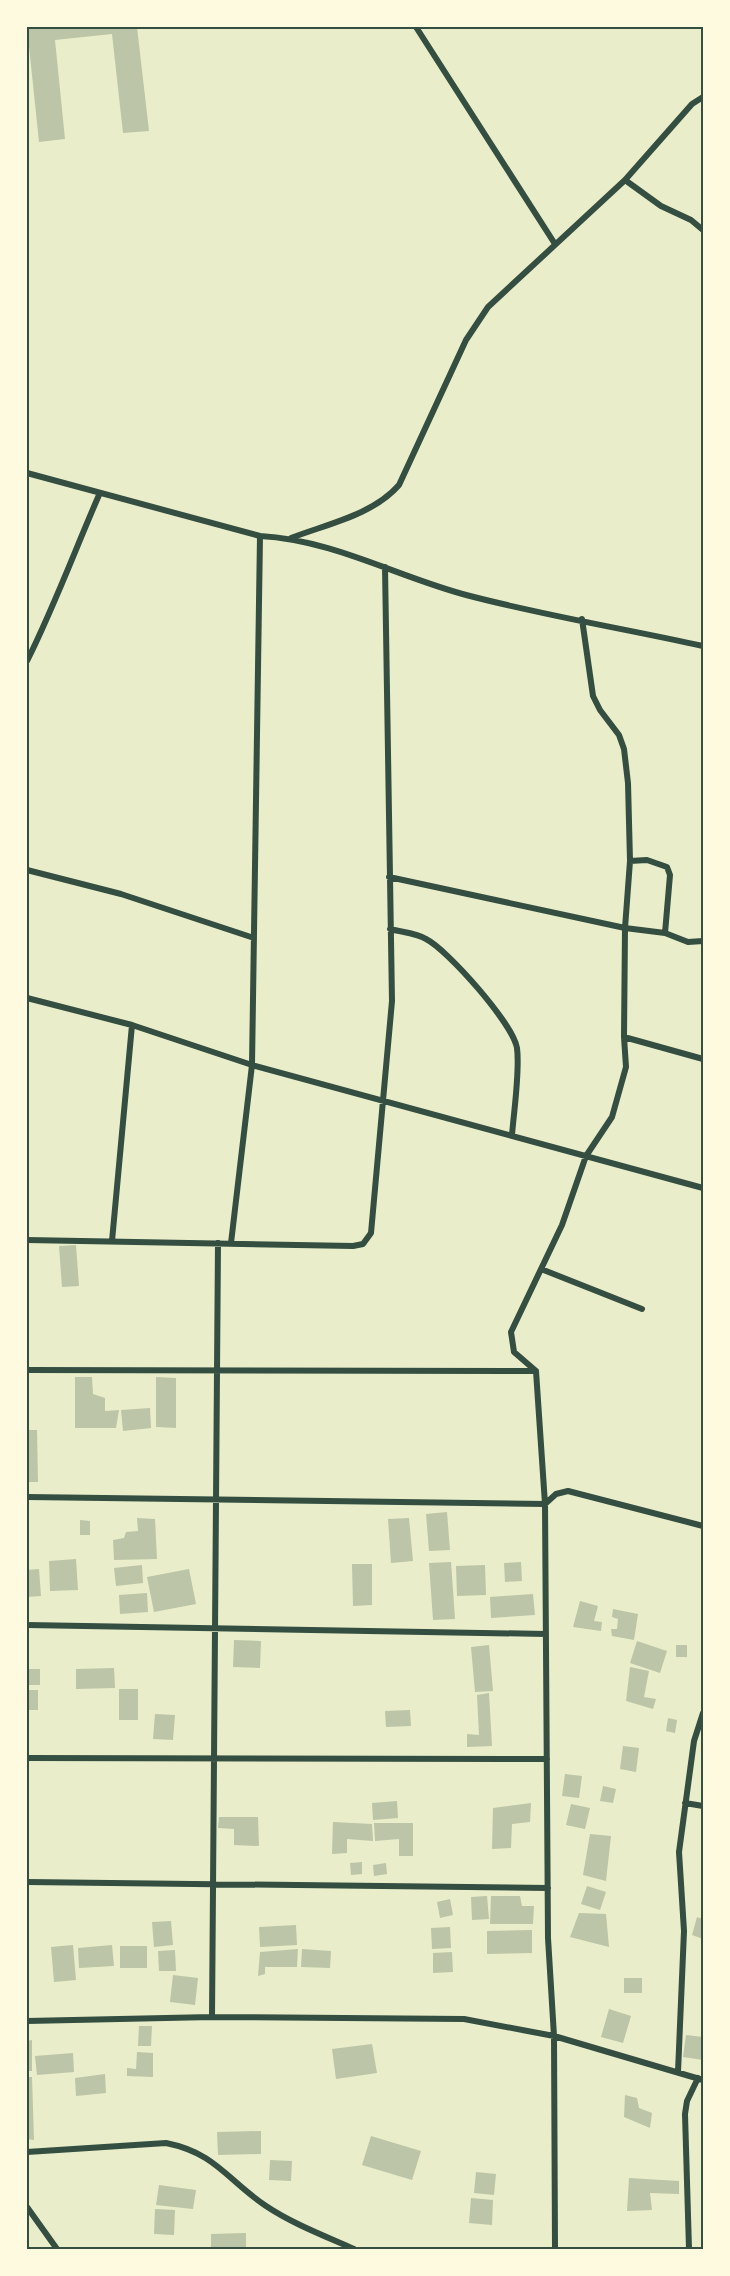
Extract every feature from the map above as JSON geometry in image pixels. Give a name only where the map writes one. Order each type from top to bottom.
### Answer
[{"type":"street","points":[[416,27],[555,244]]},
{"type":"street","points":[[291,538],[373,507],[387,498],[399,485],[466,340],[488,307],[626,180],[692,104],[703,97]]},
{"type":"street","points":[[626,180],[661,206],[692,220],[703,230]]},
{"type":"street","points":[[27,473],[99,495],[260,536],[291,538],[347,552],[470,596],[703,646]]},
{"type":"street","points":[[27,661],[50,616],[63,578],[99,495]]},
{"type":"street","points":[[231,1243],[252,1065],[260,536]]},
{"type":"street","points":[[27,1240],[353,1246],[368,1239],[371,1233],[392,1001],[385,567]]},
{"type":"street","points":[[555,2249],[554,2036],[548,1888],[545,1504],[536,1371],[514,1352],[511,1332],[562,1225],[586,1156],[612,1117],[626,1067],[625,928],[630,861],[628,783],[624,749],[593,696],[582,619]]},
{"type":"street","points":[[630,861],[647,860],[667,867],[670,875],[665,933]]},
{"type":"street","points":[[27,870],[121,894],[255,938]]},
{"type":"street","points":[[390,877],[625,928],[665,933],[688,942],[703,941]]},
{"type":"street","points":[[390,929],[426,938],[455,964],[505,1021],[517,1048],[512,1135]]},
{"type":"street","points":[[27,998],[132,1026],[252,1065],[703,1188]]},
{"type":"street","points":[[112,1241],[132,1026]]},
{"type":"street","points":[[624,1037],[703,1059]]},
{"type":"street","points":[[212,2017],[214,1499],[218,1243]]},
{"type":"street","points":[[541,1269],[642,1309]]},
{"type":"street","points":[[27,1370],[536,1371]]},
{"type":"street","points":[[27,1497],[545,1504],[556,1494],[568,1491],[703,1526]]},
{"type":"street","points":[[27,1625],[546,1634]]},
{"type":"street","points":[[678,2072],[684,1931],[679,1852],[694,1741],[703,1713]]},
{"type":"street","points":[[27,1758],[547,1759]]},
{"type":"street","points":[[685,1803],[703,1806]]},
{"type":"street","points":[[27,1882],[213,1886],[548,1888]]},
{"type":"street","points":[[27,2020],[212,2017],[464,2019],[554,2036],[700,2079],[687,2102],[685,2114],[689,2249]]},
{"type":"street","points":[[27,2152],[157,2144],[181,2146],[201,2153],[266,2206],[354,2249]]},
{"type":"street","points":[[27,2207],[57,2249]]},
{"type":"building","points":[[27,27],[137,27],[149,131],[123,133],[112,34],[55,40],[65,139],[39,142]]},
{"type":"building","points":[[76,1245],[79,1286],[62,1287],[59,1246]]},
{"type":"building","points":[[75,1377],[92,1377],[93,1394],[105,1398],[105,1411],[119,1410],[116,1428],[75,1428]]},
{"type":"building","points":[[156,1377],[176,1378],[176,1428],[156,1427]]},
{"type":"building","points":[[150,1408],[151,1428],[123,1431],[121,1410]]},
{"type":"building","points":[[27,1430],[37,1430],[38,1482],[27,1482]]},
{"type":"building","points":[[447,1512],[450,1550],[429,1551],[426,1514]]},
{"type":"building","points":[[137,1518],[155,1519],[157,1559],[114,1560],[113,1540],[124,1538],[126,1532],[138,1531]]},
{"type":"building","points":[[409,1518],[413,1561],[391,1563],[388,1519]]},
{"type":"building","points":[[80,1520],[90,1521],[90,1535],[80,1535]]},
{"type":"building","points":[[76,1559],[78,1590],[50,1591],[49,1561]]},
{"type":"building","points":[[451,1562],[455,1619],[433,1620],[429,1563]]},
{"type":"building","points":[[521,1562],[522,1581],[505,1582],[504,1563]]},
{"type":"building","points":[[352,1564],[372,1564],[372,1605],[353,1606]]},
{"type":"building","points":[[142,1565],[143,1583],[116,1586],[114,1568]]},
{"type":"building","points":[[485,1565],[486,1595],[457,1596],[456,1566]]},
{"type":"building","points":[[39,1569],[41,1596],[27,1597],[27,1570]]},
{"type":"building","points":[[189,1569],[196,1604],[154,1612],[147,1577]]},
{"type":"building","points":[[147,1593],[148,1612],[120,1614],[119,1595]]},
{"type":"building","points":[[533,1594],[535,1615],[491,1618],[490,1597]]},
{"type":"building","points":[[580,1601],[598,1606],[594,1621],[602,1622],[601,1631],[573,1627]]},
{"type":"building","points":[[613,1609],[638,1614],[634,1640],[612,1636],[611,1629],[617,1629],[618,1619],[612,1617]]},
{"type":"building","points":[[234,1640],[261,1641],[260,1668],[233,1667]]},
{"type":"building","points":[[637,1641],[667,1651],[660,1673],[630,1663]]},
{"type":"building","points":[[489,1645],[493,1691],[475,1692],[471,1647]]},
{"type":"building","points":[[676,1645],[687,1645],[687,1657],[676,1657]]},
{"type":"building","points":[[630,1667],[649,1671],[644,1697],[656,1699],[653,1709],[626,1701]]},
{"type":"building","points":[[114,1668],[115,1688],[76,1689],[76,1669]]},
{"type":"building","points":[[27,1669],[40,1669],[40,1685],[27,1685]]},
{"type":"building","points":[[119,1689],[138,1689],[138,1720],[119,1720]]},
{"type":"building","points":[[27,1690],[38,1690],[38,1710],[27,1710]]},
{"type":"building","points":[[489,1693],[492,1746],[467,1747],[467,1734],[479,1735],[477,1695]]},
{"type":"building","points":[[410,1710],[411,1726],[386,1727],[385,1711]]},
{"type":"building","points":[[155,1714],[175,1715],[173,1740],[153,1739]]},
{"type":"building","points":[[668,1718],[677,1720],[675,1733],[666,1731]]},
{"type":"building","points":[[623,1746],[639,1748],[636,1772],[620,1769]]},
{"type":"building","points":[[565,1774],[582,1776],[579,1798],[562,1796]]},
{"type":"building","points":[[603,1786],[616,1789],[613,1803],[600,1801]]},
{"type":"building","points":[[397,1801],[398,1818],[373,1820],[372,1803]]},
{"type":"building","points":[[531,1803],[530,1822],[512,1824],[511,1848],[492,1849],[493,1808]]},
{"type":"building","points":[[571,1804],[590,1808],[585,1829],[566,1825]]},
{"type":"building","points":[[219,1817],[258,1817],[259,1846],[234,1845],[234,1829],[218,1828]]},
{"type":"building","points":[[333,1822],[372,1824],[373,1841],[347,1839],[347,1853],[332,1854]]},
{"type":"building","points":[[374,1823],[413,1823],[413,1856],[399,1856],[399,1839],[375,1841]]},
{"type":"building","points":[[590,1834],[611,1836],[606,1881],[583,1875]]},
{"type":"building","points":[[362,1862],[362,1874],[351,1875],[350,1863]]},
{"type":"building","points":[[386,1863],[387,1874],[374,1876],[373,1865]]},
{"type":"building","points":[[587,1886],[606,1892],[600,1910],[581,1904]]},
{"type":"building","points":[[487,1896],[489,1919],[472,1920],[471,1897]]},
{"type":"building","points":[[491,1896],[520,1896],[522,1906],[534,1906],[533,1924],[490,1924]]},
{"type":"building","points":[[450,1899],[453,1915],[440,1918],[437,1902]]},
{"type":"building","points":[[579,1913],[606,1914],[609,1947],[570,1937]]},
{"type":"building","points":[[697,1917],[703,1919],[703,1939],[692,1935]]},
{"type":"building","points":[[171,1921],[173,1945],[154,1947],[152,1922]]},
{"type":"building","points":[[296,1925],[297,1945],[260,1947],[259,1927]]},
{"type":"building","points":[[450,1927],[451,1948],[432,1949],[431,1928]]},
{"type":"building","points":[[532,1930],[532,1953],[487,1954],[487,1931]]},
{"type":"building","points":[[73,1945],[76,1980],[54,1982],[51,1947]]},
{"type":"building","points":[[112,1945],[114,1966],[79,1968],[78,1948]]},
{"type":"building","points":[[120,1946],[147,1946],[147,1968],[120,1968]]},
{"type":"building","points":[[298,1949],[297,1967],[265,1967],[265,1974],[258,1976],[260,1952]]},
{"type":"building","points":[[302,1949],[331,1951],[330,1968],[301,1967]]},
{"type":"building","points":[[175,1950],[176,1971],[159,1971],[158,1951]]},
{"type":"building","points":[[452,1952],[453,1972],[433,1973],[433,1953]]},
{"type":"building","points":[[173,1975],[198,1978],[195,2005],[170,2002]]},
{"type":"building","points":[[624,1978],[642,1978],[642,1993],[624,1993]]},
{"type":"building","points":[[609,2009],[631,2016],[623,2043],[601,2037]]},
{"type":"building","points":[[139,2026],[152,2026],[151,2046],[138,2046]]},
{"type":"building","points":[[686,2035],[703,2037],[703,2060],[683,2057]]},
{"type":"building","points":[[32,2040],[32,2071],[27,2071],[27,2041]]},
{"type":"building","points":[[372,2044],[377,2073],[336,2079],[332,2049]]},
{"type":"building","points":[[137,2052],[153,2053],[153,2077],[127,2076],[127,2068],[136,2069]]},
{"type":"building","points":[[73,2053],[74,2072],[37,2075],[35,2056]]},
{"type":"building","points":[[105,2074],[106,2093],[76,2096],[75,2078]]},
{"type":"building","points":[[27,2077],[32,2077],[34,2140],[27,2139]]},
{"type":"building","points":[[625,2095],[637,2098],[639,2108],[652,2113],[650,2128],[624,2117]]},
{"type":"building","points":[[261,2131],[261,2154],[218,2155],[217,2132]]},
{"type":"building","points":[[371,2136],[421,2151],[412,2180],[362,2165]]},
{"type":"building","points":[[270,2160],[292,2161],[291,2181],[269,2180]]},
{"type":"building","points":[[476,2172],[496,2174],[494,2195],[474,2193]]},
{"type":"building","points":[[629,2178],[679,2181],[679,2194],[650,2193],[652,2210],[627,2211]]},
{"type":"building","points":[[159,2185],[196,2190],[193,2209],[156,2205]]},
{"type":"building","points":[[471,2198],[493,2200],[492,2225],[469,2223]]},
{"type":"building","points":[[155,2209],[175,2210],[174,2235],[154,2234]]},
{"type":"building","points":[[246,2233],[246,2249],[211,2249],[211,2234]]}]
